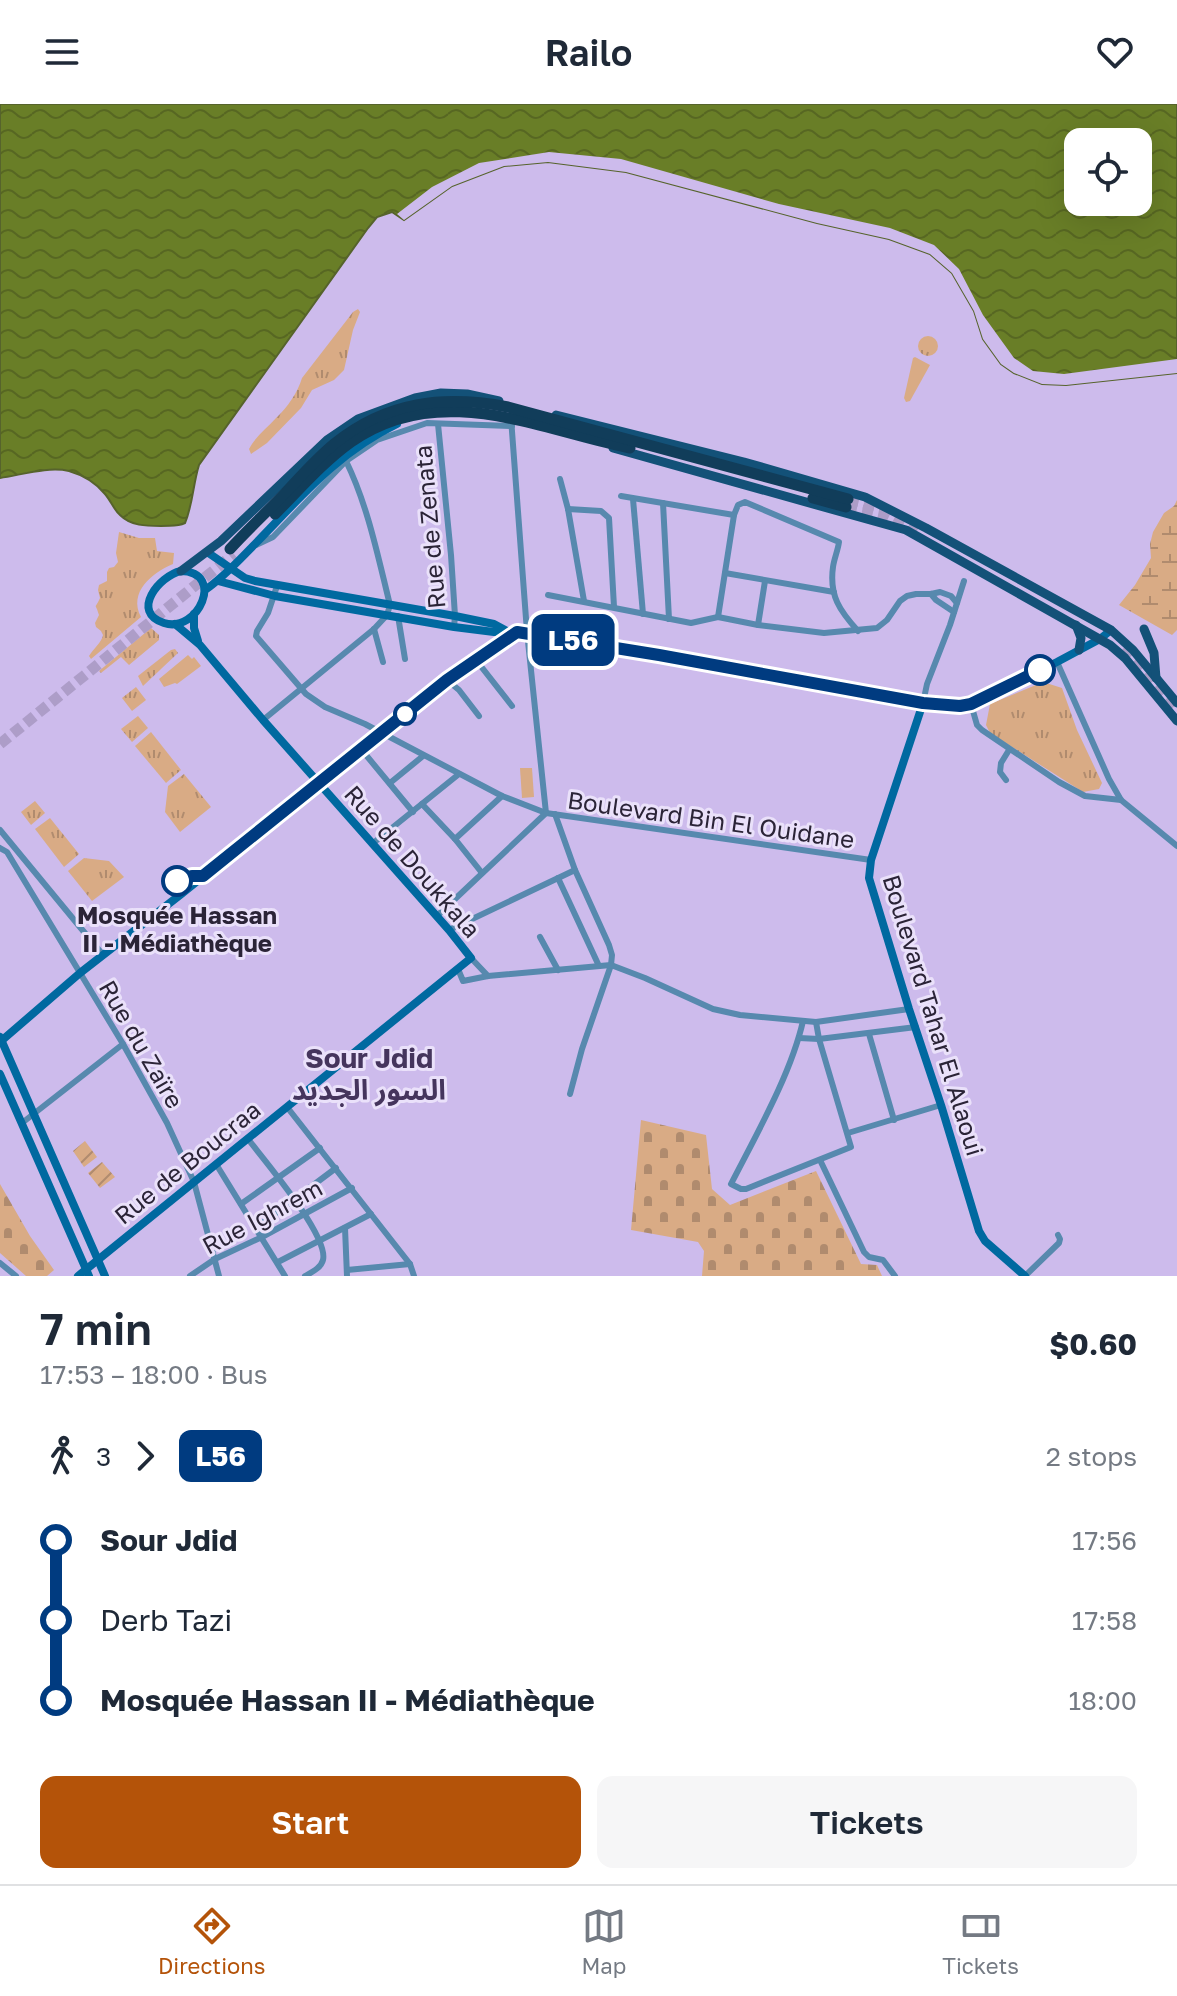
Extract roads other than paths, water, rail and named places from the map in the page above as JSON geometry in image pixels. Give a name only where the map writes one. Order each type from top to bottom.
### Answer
[{"type":"highway","points":[[593,435],[512,422],[474,411],[437,418],[409,416],[384,424],[348,444],[232,551],[334,444],[386,411],[433,402],[476,402],[508,407],[593,435],[847,503]]},
{"type":"main road","points":[[181,571],[207,552],[327,440],[358,419],[428,394],[477,396],[662,440],[868,498],[1111,630],[1133,650],[1177,703]]},
{"type":"main road","points":[[593,435],[618,451],[906,530],[1117,649],[1177,721]]},
{"type":"main road","points":[[863,517],[856,510],[858,502],[868,498]]},
{"type":"main road","points":[[863,517],[874,510],[868,498]]},
{"type":"main road","points":[[1076,625],[1081,638],[1079,650]]},
{"type":"main road","points":[[1144,629],[1154,653],[1156,678]]},
{"type":"street","points":[[205,590],[231,569],[329,468],[361,443],[397,424],[437,418]]},
{"type":"street","name":"Rue de Zenata","points":[[253,546],[273,537],[346,461],[390,435],[437,418],[454,627]]},
{"type":"street","points":[[437,916],[546,813],[517,632],[512,422]]},
{"type":"street","points":[[346,461],[361,495],[389,610],[398,616],[454,627],[517,632]]},
{"type":"street","points":[[560,479],[584,601]]},
{"type":"street","points":[[621,496],[734,515]]},
{"type":"street","points":[[633,499],[643,614]]},
{"type":"street","points":[[718,617],[734,515],[738,505],[745,502],[838,540],[840,543],[833,567],[834,592],[842,612],[858,631]]},
{"type":"street","points":[[663,503],[669,619]]},
{"type":"street","points":[[568,509],[601,511],[609,518],[614,607]]},
{"type":"street","points":[[207,552],[249,580],[276,591]]},
{"type":"street","points":[[186,571],[199,578],[205,590],[203,601],[194,614],[183,621],[164,623],[151,613],[153,589],[165,577],[186,571]]},
{"type":"street","points":[[725,573],[834,592]]},
{"type":"street","points":[[218,581],[389,610],[455,616],[517,632],[923,703],[960,706],[971,704],[1057,662],[1111,630]]},
{"type":"street","points":[[758,625],[765,581]]},
{"type":"street","points":[[923,703],[964,581]]},
{"type":"street","name":"Boulevard Bin El Ouidane","points":[[276,591],[256,636],[311,698],[502,796],[546,813],[871,860]]},
{"type":"street","points":[[548,595],[697,623],[718,617],[824,633],[882,626],[907,596],[940,592],[957,603]]},
{"type":"street","points":[[931,594],[954,612]]},
{"type":"street","points":[[263,720],[374,629],[389,610]]},
{"type":"street","name":"Rue de Doukkala","points":[[194,614],[194,628],[200,645]]},
{"type":"street","points":[[398,616],[405,659]]},
{"type":"street","name":"Rue de Doukkala","points":[[175,624],[200,645],[471,958]]},
{"type":"street","points":[[374,629],[383,662]]},
{"type":"street","points":[[105,1276],[1,1040],[80,973],[447,680],[517,632]]},
{"type":"street","points":[[476,660],[512,706]]},
{"type":"street","points":[[1057,662],[1121,800],[1177,846]]},
{"type":"street","points":[[447,680],[479,716]]},
{"type":"street","name":"Boulevard Tahar El Alaoui","points":[[923,703],[871,860],[871,887],[981,1235],[1025,1276]]},
{"type":"street","points":[[971,704],[977,725],[1009,750],[1085,796],[1121,800]]},
{"type":"street","points":[[361,749],[413,812]]},
{"type":"street","points":[[1006,780],[1000,772],[1001,763],[1009,750]]},
{"type":"street","points":[[390,783],[423,756]]},
{"type":"street","points":[[372,844],[459,774]]},
{"type":"street","points":[[455,839],[502,796]]},
{"type":"street","points":[[422,804],[482,873]]},
{"type":"street","points":[[555,814],[575,870],[612,955],[570,1094]]},
{"type":"street","points":[[0,830],[103,955]]},
{"type":"street","name":"Rue du Zaïre","points":[[0,848],[7,852],[167,1123],[194,1182],[219,1276]]},
{"type":"street","points":[[449,930],[575,870]]},
{"type":"street","points":[[558,878],[599,966]]},
{"type":"street","points":[[540,937],[558,970]]},
{"type":"street","points":[[471,958],[488,976]]},
{"type":"street","name":"Rue de Boucraa","points":[[78,1276],[88,1273],[98,1260],[471,958]]},
{"type":"street","points":[[458,969],[463,981],[611,965],[713,1009],[766,1018],[816,1022],[909,1009]]},
{"type":"street","points":[[803,1021],[799,1038],[766,1115],[731,1184],[741,1189],[851,1147],[816,1022]]},
{"type":"street","points":[[799,1038],[819,1039],[916,1027]]},
{"type":"street","points":[[869,1034],[894,1120]]},
{"type":"street","points":[[22,1123],[123,1044]]},
{"type":"street","points":[[0,1074],[88,1273]]},
{"type":"street","points":[[848,1133],[941,1105]]},
{"type":"street","points":[[287,1107],[410,1264],[414,1276]]},
{"type":"street","points":[[248,1139],[304,1214],[320,1241],[324,1255],[320,1267],[305,1276]]},
{"type":"street","points":[[241,1204],[320,1148]]},
{"type":"street","points":[[820,1160],[864,1252],[869,1257],[883,1260],[895,1276]]},
{"type":"street","points":[[216,1164],[285,1276]]},
{"type":"street","points":[[256,1228],[336,1168]]},
{"type":"street","points":[[48,1183],[62,1177]]},
{"type":"street","name":"Rue Ighrem","points":[[190,1276],[215,1259],[352,1188]]},
{"type":"street","points":[[278,1262],[371,1214]]},
{"type":"street","points":[[345,1228],[347,1273],[410,1264]]},
{"type":"street","points":[[1025,1276],[1059,1243],[1058,1235]]},
{"type":"street","points":[[0,1263],[16,1276]]},
{"type":"water","points":[[0,104],[1177,104],[1177,373],[1066,385],[1042,384],[1001,364],[983,339],[974,311],[952,273],[930,254],[889,239],[626,172],[548,162],[504,166],[452,186],[404,220],[392,212],[377,217],[199,465],[185,523],[139,525],[124,519],[98,486],[84,477],[69,471],[43,470],[0,478]]},
{"type":"tunnel","points":[[848,499],[879,507]]},
{"type":"tunnel","points":[[846,507],[881,514],[917,531]]},
{"type":"tunnel","points":[[0,744],[234,554]]},
{"type":"tunnel","points":[[1121,651],[1177,710]]},
{"type":"place","name":"Mosquée Hassan II - Médiathèque","points":[[177,881]]},
{"type":"district","name":"Sour Jdid السور الجديد","points":[[369,1073]]}]
